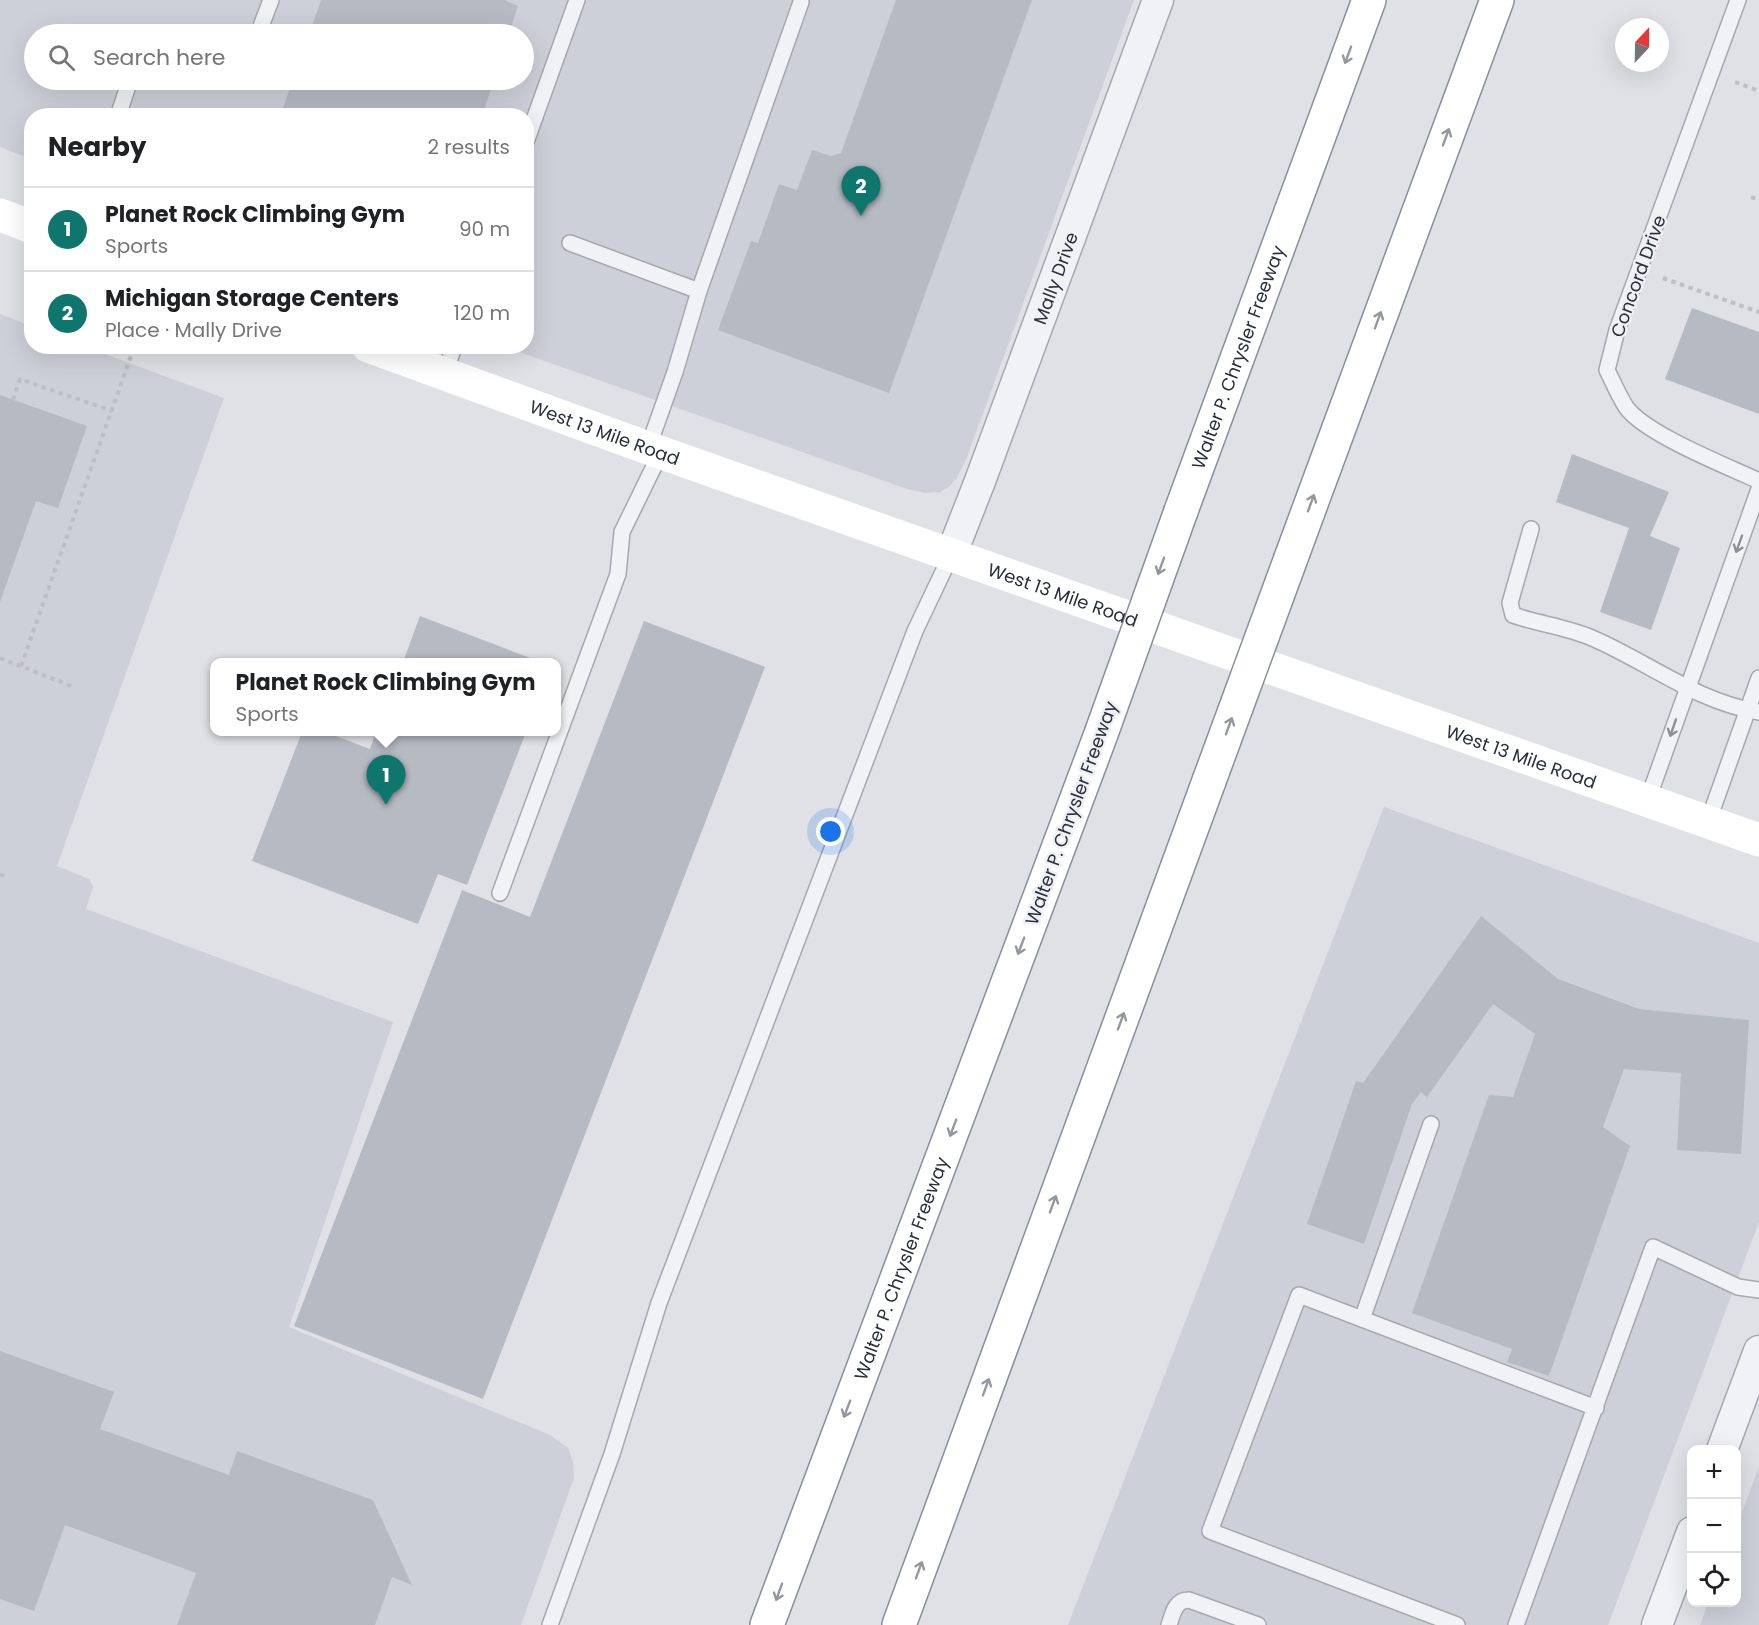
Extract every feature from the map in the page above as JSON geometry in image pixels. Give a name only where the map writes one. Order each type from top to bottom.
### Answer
[{"type":"main road","name":"Walter P. Chrysler Freeway","points":[[767,1625],[1101,734],[1180,511],[1369,0]]},
{"type":"main road","points":[[899,1625],[1497,0]]},
{"type":"main road","points":[[0,215],[24,224]]},
{"type":"main road","name":"West 13 Mile Road","points":[[412,354],[450,361],[655,450],[1759,840]]},
{"type":"street","name":"Mally Drive","points":[[951,555],[1158,0]]},
{"type":"street","points":[[1724,1445],[1759,1351]]},
{"type":"street","points":[[1659,1624],[1687,1546]]},
{"type":"lane","points":[[262,24],[271,0]]},
{"type":"lane","points":[[534,120],[578,0]]},
{"type":"lane","name":"Concord Drive","points":[[1738,0],[1617,330],[1606,370],[1627,409],[1646,424],[1676,442],[1759,481]]},
{"type":"lane","points":[[561,728],[618,574],[622,532],[655,450],[699,291],[801,2]]},
{"type":"lane","points":[[121,108],[127,90]]},
{"type":"lane","points":[[570,243],[699,291]]},
{"type":"lane","points":[[1648,799],[1759,489]]},
{"type":"lane","points":[[1531,529],[1510,603],[1513,615],[1590,637],[1686,688],[1753,711]]},
{"type":"lane","points":[[550,1625],[612,1454],[659,1303],[915,632],[951,555]]},
{"type":"lane","points":[[1708,822],[1753,711],[1759,678]]},
{"type":"lane","points":[[500,893],[558,736]]},
{"type":"lane","points":[[1362,1319],[1431,1124]]},
{"type":"lane","points":[[1516,1625],[1653,1247],[1738,1287],[1759,1290]]},
{"type":"lane","points":[[1457,1625],[1210,1531],[1299,1295],[1596,1408]]},
{"type":"lane","points":[[1169,1625],[1176,1605],[1183,1600],[1189,1600],[1258,1625]]},
{"type":"path","points":[[1750,197],[1759,200]]},
{"type":"path","points":[[1639,270],[1759,312]]},
{"type":"path","points":[[21,666],[131,354]]},
{"type":"path","points":[[13,400],[20,379],[112,411]]},
{"type":"path","points":[[0,658],[74,687]]},
{"type":"path","points":[[0,874],[8,877]]},
{"type":"shaded area","points":[[0,0],[1134,0],[967,457],[956,479],[940,492],[925,493],[907,489],[525,354],[534,354],[534,108],[24,108],[24,156],[0,147]]},
{"type":"shaded area","points":[[0,314],[24,323],[24,354],[105,354],[224,398],[57,866],[89,879],[93,887],[86,909],[393,1022],[289,1327],[550,1435],[568,1448],[573,1462],[574,1478],[521,1625],[0,1625]]},
{"type":"shaded area","points":[[1384,807],[1759,943],[1759,1222],[1608,1625],[1068,1625]]},
{"type":"shaded area","points":[[1759,1466],[1759,1625],[1700,1625],[1707,1607],[1741,1607],[1741,1515]]},
{"type":"building","points":[[321,0],[504,0],[518,6],[512,24],[313,24]]},
{"type":"building","points":[[896,0],[1032,0],[889,393],[718,330],[751,241],[758,243],[779,184],[797,190],[812,150],[831,156],[841,153]]},
{"type":"building","points":[[289,90],[491,90],[485,108],[283,108]]},
{"type":"building","points":[[1692,308],[1759,332],[1759,414],[1665,379]]},
{"type":"building","points":[[0,395],[87,426],[58,508],[36,501],[0,602]]},
{"type":"building","points":[[1572,454],[1669,492],[1650,536],[1680,548],[1651,630],[1600,612],[1629,528],[1556,502]]},
{"type":"building","points":[[420,616],[530,658],[404,658]]},
{"type":"building","points":[[644,621],[765,667],[483,1399],[294,1326],[462,890],[530,917]]},
{"type":"building","points":[[300,736],[336,736],[370,749],[375,736],[524,736],[467,885],[438,874],[418,924],[252,861]]},
{"type":"building","points":[[1481,916],[1558,979],[1639,1009],[1749,1020],[1741,1154],[1677,1150],[1681,1073],[1624,1069],[1603,1127],[1630,1146],[1549,1376],[1507,1362],[1512,1349],[1412,1313],[1489,1095],[1513,1097],[1535,1034],[1493,1004],[1427,1097],[1421,1092],[1412,1104],[1364,1244],[1307,1224],[1356,1081],[1363,1083]]},
{"type":"building","points":[[0,1351],[114,1392],[100,1429],[229,1475],[237,1451],[373,1500],[412,1585],[392,1577],[375,1625],[177,1625],[196,1573],[65,1525],[34,1611],[0,1599]]},
{"type":"place","name":"Michigan Storage Centers","points":[[861,216]]},
{"type":"place","name":"Planet Rock Climbing Gym","points":[[386,805]]}]
